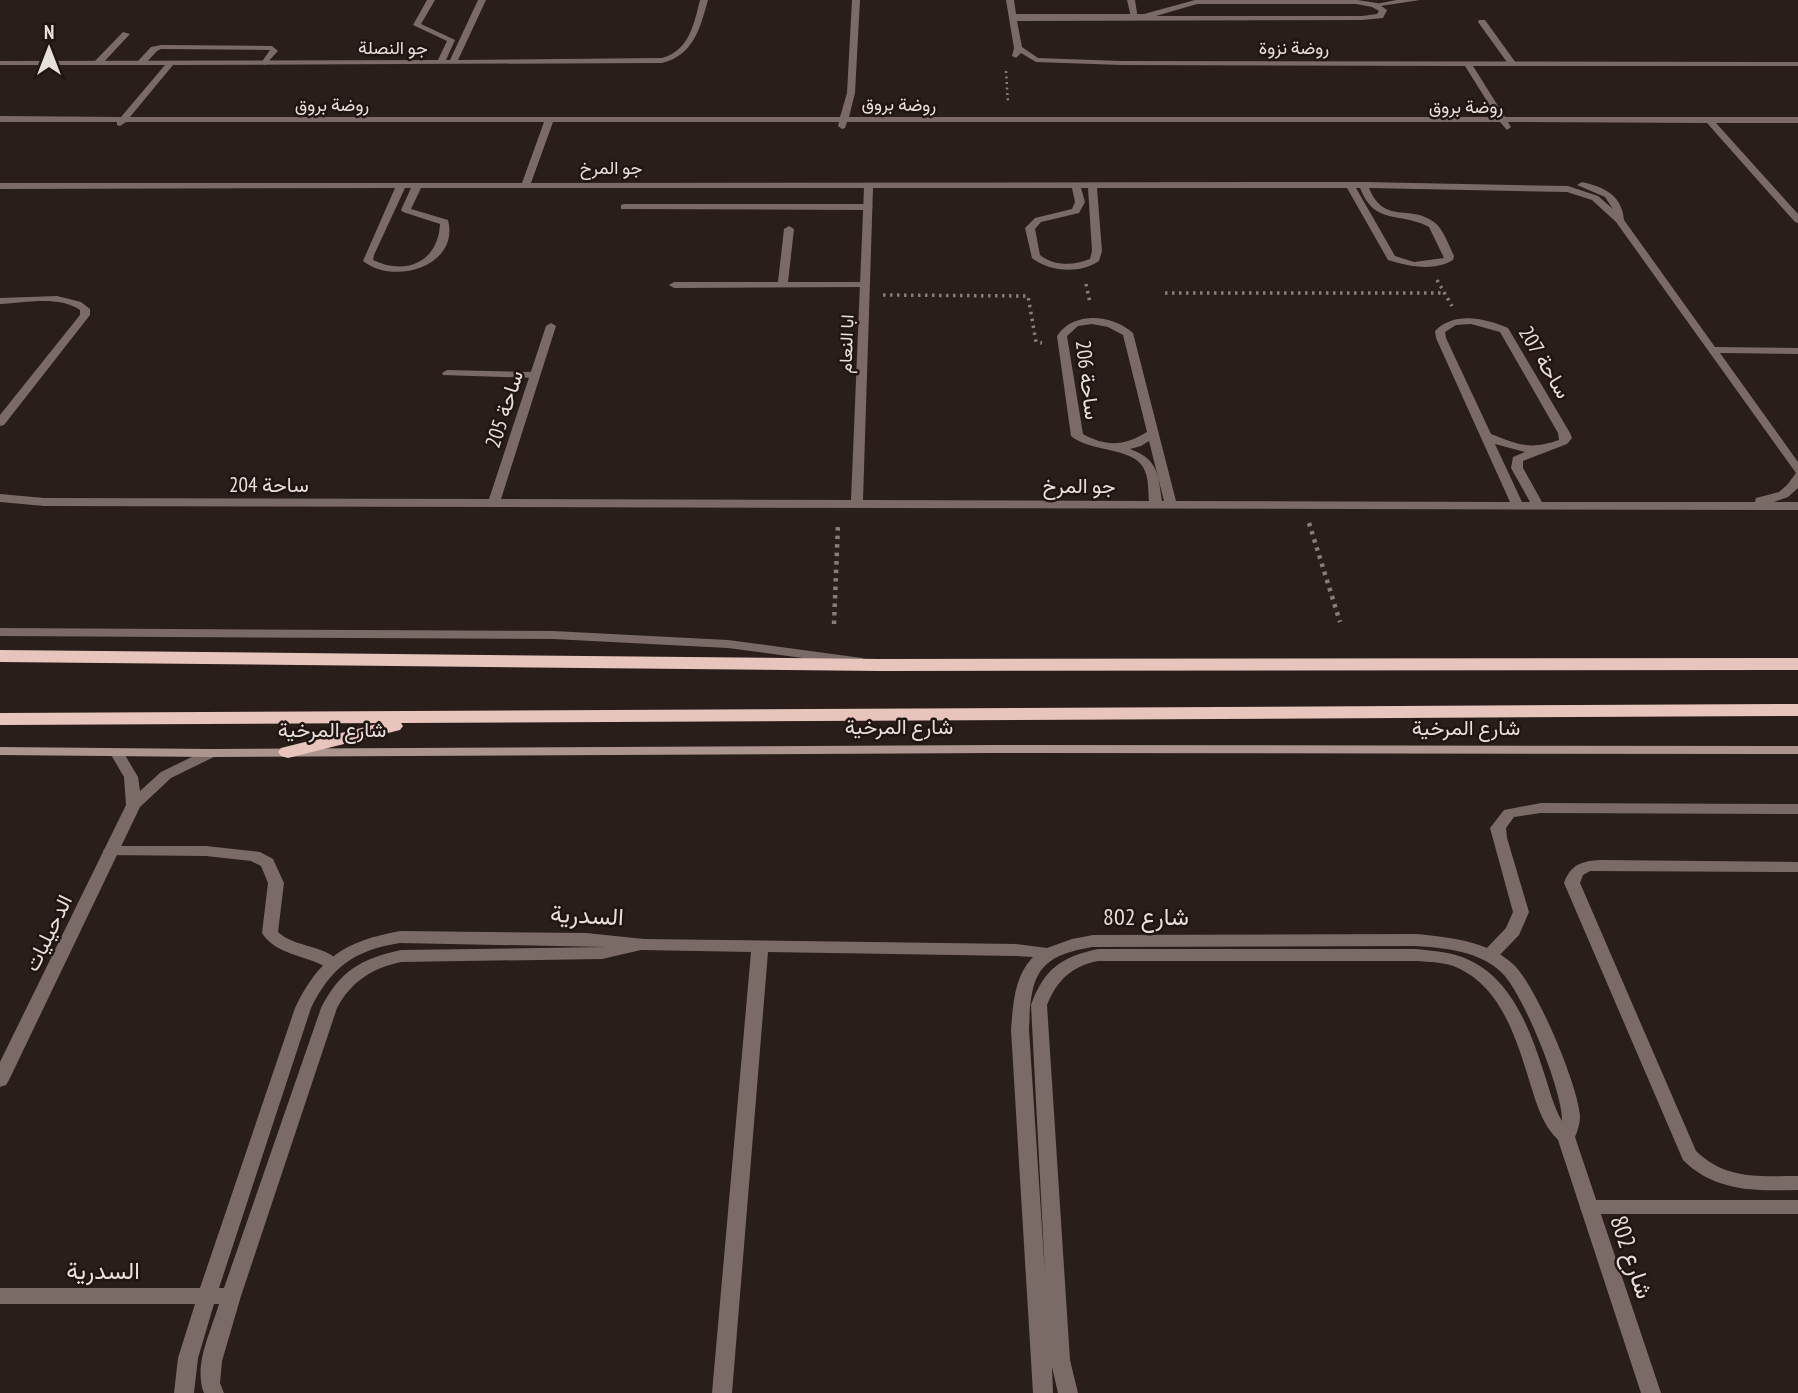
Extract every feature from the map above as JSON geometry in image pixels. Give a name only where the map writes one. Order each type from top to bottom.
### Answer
[{"type":"highway","points":[[0,656],[881,665],[1798,664]]},
{"type":"highway","name":"شارع المرخية","points":[[0,719],[422,719],[1798,710]]},
{"type":"highway","points":[[288,752],[422,719]]},
{"type":"main road","name":"شارع المرخية","points":[[0,751],[211,753],[966,749],[1798,750]]},
{"type":"street","points":[[431,0],[417,25],[452,40],[441,63]]},
{"type":"street","points":[[452,62],[482,0]]},
{"type":"street","name":"جو النصلة","points":[[0,63],[680,63],[692,54],[705,0]]},
{"type":"street","points":[[842,123],[850,93],[856,0]]},
{"type":"street","points":[[1010,0],[1017,48],[1015,56],[1023,61]]},
{"type":"street","points":[[1130,0],[1135,17]]},
{"type":"street","points":[[1013,17],[1135,17],[1160,14],[1197,2],[1356,2],[1374,5],[1416,0]]},
{"type":"street","points":[[1013,17],[1373,18],[1383,13],[1383,10],[1374,5]]},
{"type":"street","points":[[1169,9],[1195,19]]},
{"type":"street","points":[[1482,22],[1512,63]]},
{"type":"street","points":[[433,32],[470,26]]},
{"type":"street","points":[[98,63],[126,34]]},
{"type":"street","points":[[141,63],[154,49],[161,47],[272,48],[274,51],[265,63]]},
{"type":"street","name":"روضة نزوة","points":[[1017,48],[1032,58],[1044,61],[1121,63]]},
{"type":"street","name":"روضة نزوة","points":[[1023,61],[1043,65],[1798,64]]},
{"type":"street","points":[[120,123],[172,63]]},
{"type":"street","points":[[1467,63],[1506,125]]},
{"type":"street","points":[[850,93],[855,100],[856,123]]},
{"type":"street","name":"روضة بروق","points":[[0,119],[120,123]]},
{"type":"street","name":"روضة بروق","points":[[0,126],[120,123],[1506,125],[1714,124],[1798,120]]},
{"type":"street","points":[[526,184],[548,124]]},
{"type":"street","points":[[1714,124],[1798,220]]},
{"type":"street","name":"روضة بروق","points":[[1714,124],[1798,128]]},
{"type":"street","name":"جو المرخ","points":[[0,184],[1363,185],[1493,186],[1579,191],[1595,198],[1619,219],[1798,470]]},
{"type":"street","points":[[402,184],[368,261],[389,269],[420,266],[432,261],[437,254],[445,222],[406,210],[418,184]]},
{"type":"street","name":"ابا النعام","points":[[857,504],[869,185]]},
{"type":"street","points":[[1076,185],[1079,207],[1059,216],[1038,220],[1030,228],[1038,260],[1053,265],[1082,265],[1094,261],[1097,256],[1092,185]]},
{"type":"street","points":[[1350,185],[1391,258],[1400,262],[1428,265],[1448,260],[1449,256],[1438,230],[1425,221],[1372,206],[1363,185]]},
{"type":"street","points":[[624,207],[868,207]]},
{"type":"street","points":[[383,225],[419,215]]},
{"type":"street","points":[[1059,216],[1080,219],[1095,226]]},
{"type":"street","points":[[1371,225],[1401,216]]},
{"type":"street","points":[[783,285],[789,229]]},
{"type":"street","points":[[674,285],[783,285],[865,290]]},
{"type":"street","points":[[0,301],[70,308],[74,311],[76,327],[0,423]]},
{"type":"street","name":"ساحة 206","points":[[1156,504],[1147,464],[1134,455],[1084,441],[1075,432],[1063,343],[1064,331],[1070,326],[1093,321],[1116,325],[1128,333],[1171,504]]},
{"type":"street","points":[[1461,322],[1443,327],[1440,331],[1441,338],[1517,504]]},
{"type":"street","name":"ساحة 207","points":[[1461,322],[1495,325],[1509,336],[1566,438],[1563,442],[1520,456],[1516,463],[1537,504]]},
{"type":"street","name":"ساحة 205","points":[[494,503],[551,326]]},
{"type":"street","points":[[1713,350],[1798,351]]},
{"type":"street","points":[[447,373],[535,375]]},
{"type":"street","points":[[1111,448],[1137,444],[1154,433]]},
{"type":"street","points":[[1486,436],[1510,446],[1538,450]]},
{"type":"street","name":"جو المرخ","points":[[1665,504],[1676,501],[1771,499],[1791,491],[1798,476]]},
{"type":"street","name":"ساحة 204","points":[[0,498],[44,502],[494,503]]},
{"type":"street","name":"ساحة 204","points":[[0,506],[44,502]]},
{"type":"street","name":"جو المرخ","points":[[494,503],[1798,506]]},
{"type":"street","points":[[0,632],[553,635],[728,644],[881,665]]},
{"type":"street","points":[[117,753],[131,777],[134,805]]},
{"type":"street","name":"الدحيليات","points":[[0,1080],[134,805],[166,775],[211,753]]},
{"type":"street","points":[[1489,956],[1513,931],[1521,912],[1502,856],[1498,828],[1509,813],[1541,808],[1798,809]]},
{"type":"street","points":[[111,851],[206,850],[255,856],[267,863],[276,883],[270,933],[274,939],[314,953],[332,964]]},
{"type":"street","points":[[1798,867],[1601,865],[1587,866],[1576,872],[1572,883],[1689,1155],[1699,1167],[1720,1178],[1748,1183],[1798,1183]]},
{"type":"street","name":"السدرية","points":[[184,1393],[188,1358],[207,1296],[303,1008],[319,975],[365,944],[400,937],[586,939],[644,945]]},
{"type":"street","name":"شارع 802","points":[[1046,953],[1073,943],[1093,941],[1416,940],[1444,942],[1489,956],[1509,971],[1527,995],[1536,1016],[1571,1115],[1566,1137]]},
{"type":"street","points":[[644,945],[1016,950],[1046,953]]},
{"type":"street","name":"السدرية","points":[[214,1393],[210,1383],[212,1361],[232,1296],[329,1008],[345,981],[378,960],[401,956],[602,953],[644,945]]},
{"type":"street","points":[[722,1393],[760,946]]},
{"type":"street","points":[[1043,1393],[1020,1030],[1023,985],[1028,973],[1046,953]]},
{"type":"street","name":"شارع 802","points":[[1068,1393],[1060,1360],[1039,1005],[1045,987],[1059,969],[1071,962],[1098,955],[1416,955],[1464,964],[1490,981],[1504,998],[1549,1115],[1566,1137],[1651,1393]]},
{"type":"street","points":[[1589,1207],[1798,1208]]},
{"type":"street","name":"السدرية","points":[[0,1296],[232,1296]]},
{"type":"path","points":[[1010,115],[1004,73],[1023,61]]},
{"type":"path","points":[[1082,265],[1093,321]]},
{"type":"path","points":[[1428,265],[1461,322]]},
{"type":"path","points":[[865,290],[1028,296],[1036,342],[1063,343]]},
{"type":"path","points":[[1165,293],[1444,292]]},
{"type":"path","points":[[834,624],[838,504]]},
{"type":"path","points":[[1303,504],[1340,622]]}]
